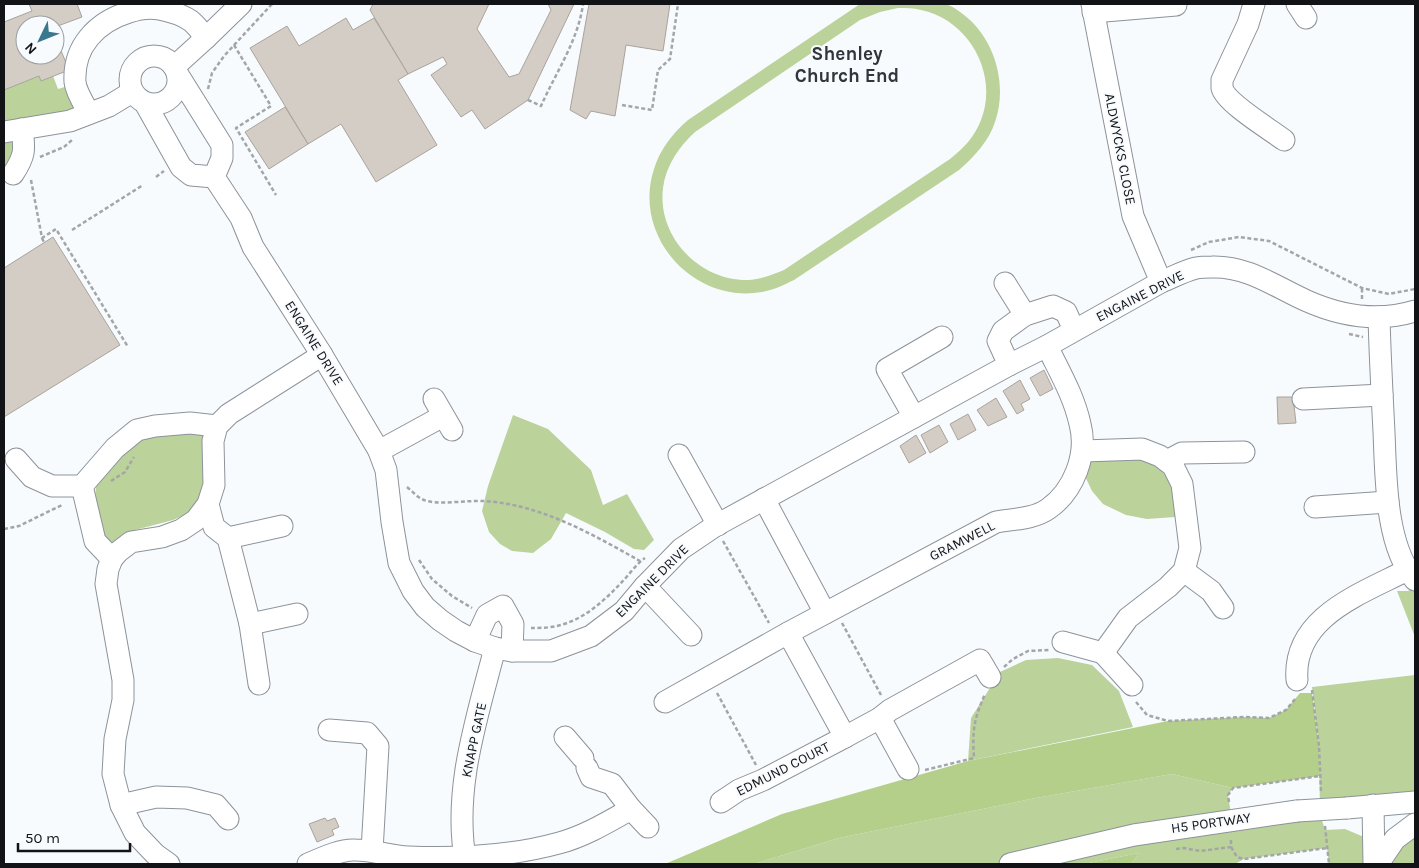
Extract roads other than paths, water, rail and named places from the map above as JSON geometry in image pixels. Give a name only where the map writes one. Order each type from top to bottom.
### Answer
[{"type":"street","points":[[176,70],[241,4]]},
{"type":"street","points":[[1254,4],[1248,24],[1222,80],[1222,89],[1228,98],[1284,140]]},
{"type":"street","name":"ALDWYCKS CLOSE","points":[[1161,282],[1133,216],[1092,8],[1176,5]]},
{"type":"street","points":[[89,113],[75,84],[76,66],[82,49],[90,35],[102,24],[111,11],[158,8],[191,21],[206,38]]},
{"type":"street","points":[[153,56],[166,59],[176,70],[222,145],[222,158],[214,177],[191,175],[181,166],[138,97],[130,78],[132,70],[140,61],[147,57],[153,56]]},
{"type":"street","points":[[22,175],[24,144],[13,130],[70,121],[138,97],[151,105],[160,104],[168,101],[177,88],[176,70]]},
{"type":"street","name":"ENGAINE DRIVE","points":[[214,177],[241,218],[253,247],[322,355],[379,452],[386,470],[399,563],[413,591],[426,607],[456,631],[474,641],[503,649],[551,651],[591,636],[624,611],[681,549],[716,526],[1161,282],[1198,267],[1220,267],[1246,272],[1272,282],[1307,301],[1337,312],[1379,317],[1415,311]]},
{"type":"street","points":[[1005,283],[1026,315]]},
{"type":"street","points":[[1008,365],[998,341],[1003,331],[1026,315],[1053,306],[1066,312],[1074,330]]},
{"type":"street","points":[[1305,689],[1296,670],[1299,654],[1318,622],[1332,610],[1411,575],[1396,541],[1388,502],[1379,317]]},
{"type":"street","points":[[914,417],[887,369],[942,337]]},
{"type":"street","name":"GRAMWELL","points":[[665,702],[783,635],[996,522],[1027,517],[1047,510],[1066,493],[1074,479],[1082,451],[1081,425],[1070,394],[1046,346]]},
{"type":"street","points":[[169,864],[155,854],[135,833],[121,804],[113,774],[115,739],[123,700],[123,680],[106,584],[108,569],[118,552],[131,542],[162,537],[181,530],[196,520],[208,504],[214,485],[213,441],[217,426],[229,414],[322,355]]},
{"type":"street","points":[[1303,399],[1382,395]]},
{"type":"street","points":[[379,452],[443,415]]},
{"type":"street","points":[[16,459],[32,477],[52,486],[82,486],[115,448],[137,430],[155,426],[190,423],[217,426]]},
{"type":"street","points":[[1082,451],[1142,449],[1160,456],[1173,466],[1182,484],[1190,548],[1184,571],[1168,587],[1128,618],[1103,653]]},
{"type":"street","points":[[1167,461],[1182,453],[1244,452]]},
{"type":"street","points":[[679,455],[716,526]]},
{"type":"street","points":[[82,486],[95,541],[112,560]]},
{"type":"street","points":[[764,499],[830,611]]},
{"type":"street","points":[[1315,507],[1388,502]]},
{"type":"street","points":[[208,504],[214,527],[228,538],[250,624],[259,684]]},
{"type":"street","points":[[228,538],[282,526]]},
{"type":"street","points":[[1184,571],[1212,591],[1223,608]]},
{"type":"street","points":[[645,586],[691,635]]},
{"type":"street","name":"KNAPP GATE","points":[[465,860],[462,811],[466,763],[512,624],[504,606],[487,615],[474,641]]},
{"type":"street","points":[[250,624],[297,614]]},
{"type":"street","name":"EDMUND COURT","points":[[783,635],[845,737]]},
{"type":"street","points":[[1063,642],[1103,653],[1132,685]]},
{"type":"street","name":"EDMUND COURT","points":[[721,802],[739,790],[763,780],[845,737],[982,662]]},
{"type":"street","points":[[885,714],[908,769]]},
{"type":"street","points":[[329,730],[367,733],[378,746],[372,851]]},
{"type":"street","points":[[565,737],[585,763],[592,777],[612,784],[648,827]]},
{"type":"street","points":[[121,804],[156,798],[187,798],[216,805],[228,819]]},
{"type":"street","name":"H5 PORTWAY","points":[[1010,864],[1134,835],[1297,811],[1347,808],[1412,800]]},
{"type":"street","points":[[1372,805],[1374,864]]},
{"type":"street","points":[[308,864],[327,856],[353,850],[406,857],[465,860],[520,852],[560,843],[596,829],[631,809]]},
{"type":"street","points":[[1378,864],[1395,839],[1415,824]]},
{"type":"district","name":"Shenley Church End","points":[[847,65]]}]
